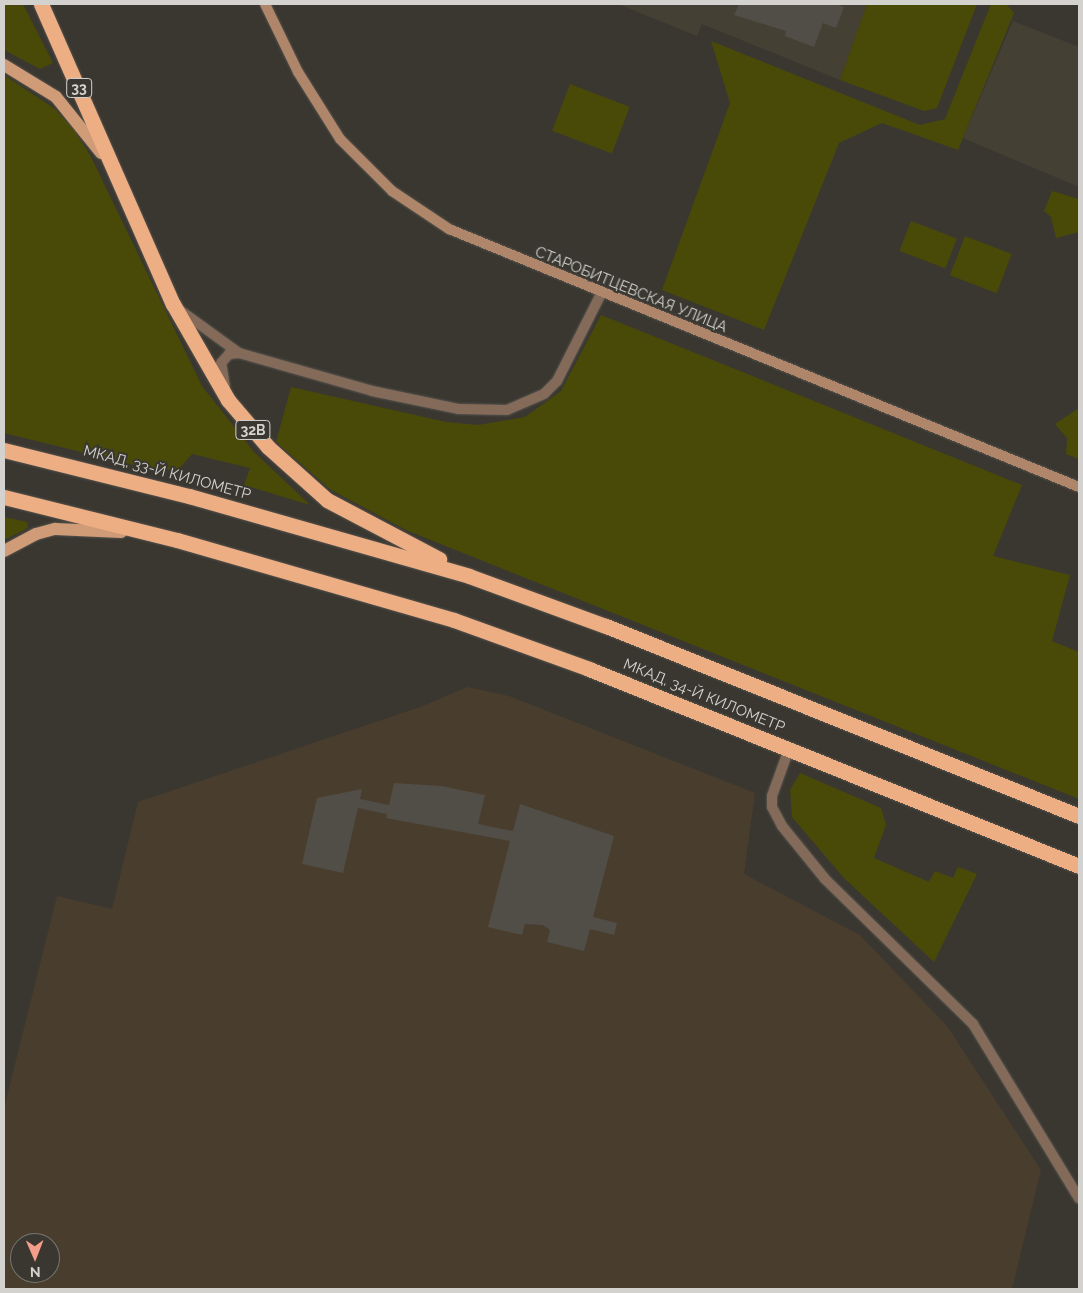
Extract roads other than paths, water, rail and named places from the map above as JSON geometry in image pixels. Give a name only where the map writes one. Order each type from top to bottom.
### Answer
[{"type":"highway","name":"33","points":[[41,4],[114,174]]},
{"type":"highway","name":"32B","points":[[114,174],[174,304],[228,400],[295,473],[342,509],[431,556],[535,600]]},
{"type":"highway","name":"МКАД, 33-Й КИЛОМЕТР","points":[[4,450],[322,533]]},
{"type":"highway","points":[[4,497],[177,540]]},
{"type":"highway","name":"МКАД, 34-Й КИЛОМЕТР","points":[[322,533],[535,600],[1079,816]]},
{"type":"highway","name":"МКАД, 34-Й КИЛОМЕТР","points":[[177,540],[309,577],[520,643],[1079,866]]},
{"type":"main road","name":"32B","points":[[4,65],[36,82],[66,107],[114,174]]},
{"type":"main road","points":[[4,551],[36,534],[72,528],[177,540]]},
{"type":"street","name":"СТАРОБИТЦЕВСКАЯ УЛИЦА","points":[[265,4],[314,101],[340,139],[392,191],[449,229],[601,294],[1079,487]]},
{"type":"street","points":[[228,400],[221,363],[229,354],[239,353],[430,403],[459,409],[507,410],[535,399],[557,381],[601,294]]},
{"type":"street","points":[[174,304],[239,353]]},
{"type":"street","points":[[789,749],[772,796],[772,807],[782,826],[825,879],[973,1024],[1079,1198]]}]
